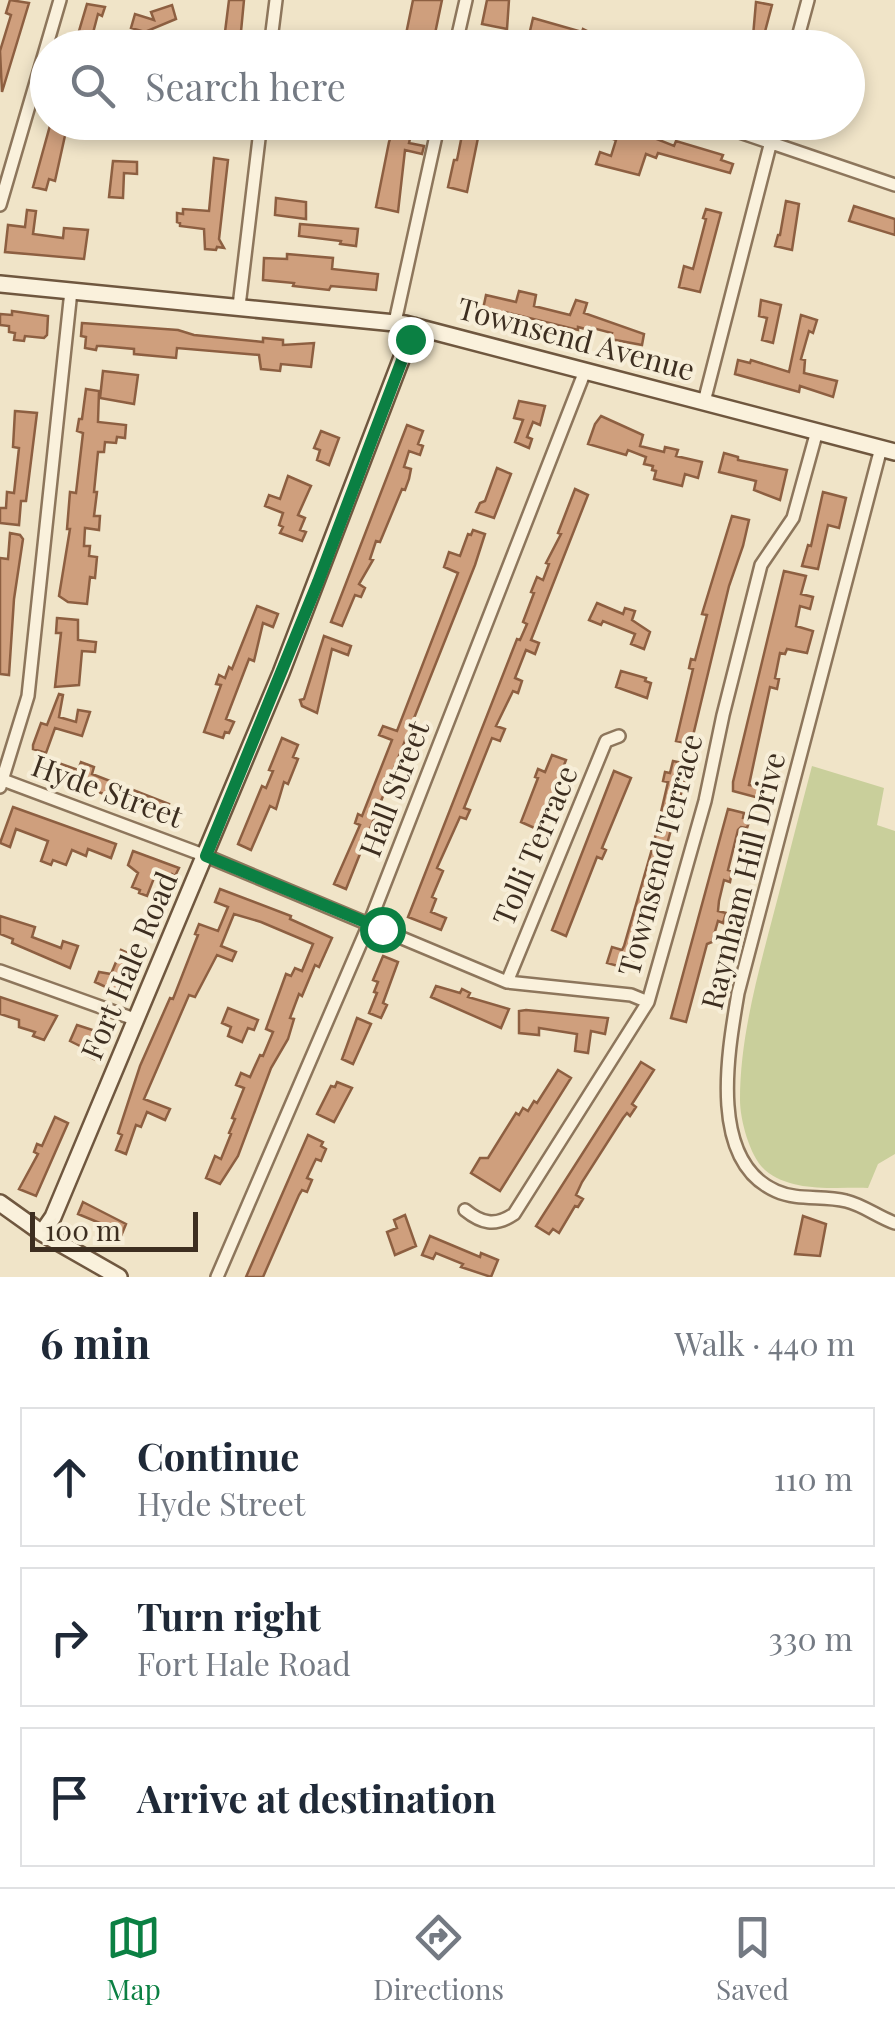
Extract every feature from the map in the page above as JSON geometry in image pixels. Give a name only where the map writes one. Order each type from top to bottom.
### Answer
[{"type":"main road","name":"Townsend Avenue","points":[[0,284],[396,322],[888,450]]},
{"type":"main road","name":"Fort Hale Road","points":[[42,1233],[53,1217],[206,856],[318,582],[414,326]]},
{"type":"main road","points":[[0,1203],[42,1233],[119,1277]]},
{"type":"street","points":[[51,30],[60,0]]},
{"type":"street","points":[[272,30],[276,0]]},
{"type":"street","points":[[459,30],[466,0]]},
{"type":"street","points":[[800,30],[808,0]]},
{"type":"street","points":[[0,205],[30,102]]},
{"type":"street","points":[[239,306],[259,140]]},
{"type":"street","points":[[396,322],[435,140]]},
{"type":"street","points":[[762,140],[895,185]]},
{"type":"street","points":[[704,402],[772,140]]},
{"type":"street","points":[[1,782],[28,696],[71,291]]},
{"type":"street","name":"Hall Street","points":[[218,1277],[370,924],[585,370]]},
{"type":"street","name":"Townsend Terrace","points":[[464,1210],[489,1222],[504,1221],[514,1214],[648,1002],[705,801],[722,715],[761,565],[793,518],[817,432]]},
{"type":"street","name":"Raynham Hill Drive","points":[[888,450],[738,993],[729,1042],[728,1078],[730,1125],[736,1150],[751,1174],[780,1194],[848,1201],[895,1223]]},
{"type":"street","name":"Tolli Terrace","points":[[508,982],[606,742],[619,736]]},
{"type":"street","name":"Hyde Street","points":[[1,782],[206,856],[508,982],[632,994],[648,1002]]},
{"type":"street","points":[[0,971],[137,1020]]},
{"type":"green space","points":[[812,766],[884,788],[877,825],[895,831],[895,1154],[878,1164],[868,1188],[800,1186],[776,1177],[755,1156],[740,1108],[742,1058],[753,996]]},
{"type":"building","points":[[10,0],[29,3],[2,92],[0,51],[11,15],[6,13]]},
{"type":"building","points":[[229,0],[244,0],[241,30],[225,30]]},
{"type":"building","points":[[413,0],[442,0],[436,30],[407,30]]},
{"type":"building","points":[[487,0],[509,0],[507,29],[482,24]]},
{"type":"building","points":[[756,2],[772,5],[765,30],[754,30]]},
{"type":"building","points":[[87,4],[105,7],[102,16],[98,14],[94,30],[79,30]]},
{"type":"building","points":[[172,5],[176,19],[150,30],[131,28],[135,14],[154,20],[151,12]]},
{"type":"building","points":[[533,18],[575,30],[530,30]]},
{"type":"building","points":[[46,140],[64,140],[55,181],[49,179],[46,190],[33,187]]},
{"type":"building","points":[[410,140],[409,143],[424,146],[422,154],[405,150],[398,212],[376,207],[389,142]]},
{"type":"building","points":[[461,140],[478,140],[467,192],[448,187]]},
{"type":"building","points":[[616,140],[659,140],[674,146],[676,141],[723,155],[721,160],[733,164],[730,173],[658,153],[656,158],[646,154],[639,175],[596,164],[600,152],[611,156]]},
{"type":"building","points":[[214,158],[228,160],[219,239],[224,248],[216,250],[205,249],[204,229],[180,226],[177,222],[177,213],[183,214],[183,209],[209,211]]},
{"type":"building","points":[[113,161],[137,162],[137,174],[124,173],[123,198],[109,197]]},
{"type":"building","points":[[276,198],[306,202],[306,219],[275,215]]},
{"type":"building","points":[[786,201],[799,204],[792,250],[775,246]]},
{"type":"building","points":[[854,206],[895,219],[895,235],[849,221]]},
{"type":"building","points":[[706,209],[721,213],[700,292],[679,287],[684,266],[693,269]]},
{"type":"building","points":[[27,210],[36,211],[33,234],[63,238],[64,228],[88,230],[84,259],[5,252],[8,225],[25,227]]},
{"type":"building","points":[[300,224],[358,229],[356,246],[299,236]]},
{"type":"building","points":[[287,254],[333,258],[332,269],[378,274],[376,290],[331,286],[329,290],[263,280],[264,258],[287,259]]},
{"type":"building","points":[[519,291],[536,295],[534,306],[570,315],[576,300],[587,303],[584,313],[644,334],[642,345],[610,339],[612,333],[589,327],[578,330],[505,312],[496,317],[482,314],[486,295],[516,302]]},
{"type":"building","points":[[761,300],[781,305],[773,343],[762,340],[767,318],[759,316]]},
{"type":"building","points":[[12,311],[48,316],[47,335],[14,340],[15,333],[9,332],[9,326],[0,325],[0,314],[12,315]]},
{"type":"building","points":[[801,315],[817,320],[813,333],[809,331],[801,359],[805,360],[804,373],[837,381],[833,397],[800,386],[799,392],[735,374],[738,360],[789,372]]},
{"type":"building","points":[[82,323],[178,330],[263,342],[263,338],[283,340],[283,345],[314,343],[311,367],[281,364],[280,371],[261,369],[259,355],[177,348],[176,358],[134,354],[134,349],[85,348]]},
{"type":"building","points":[[103,371],[138,375],[134,404],[100,398]]},
{"type":"building","points":[[86,389],[99,391],[98,422],[126,425],[125,438],[117,437],[116,443],[105,442],[104,452],[98,452],[94,516],[100,516],[99,530],[85,528],[84,546],[90,546],[89,556],[97,557],[87,604],[68,602],[59,596],[70,529],[70,492],[76,493],[83,433],[77,431]]},
{"type":"building","points":[[519,401],[545,406],[540,425],[533,422],[527,437],[532,439],[529,448],[515,442],[523,420],[514,418]]},
{"type":"building","points":[[15,411],[37,413],[26,501],[21,501],[19,525],[0,523],[0,508],[6,508],[7,492],[14,493],[19,448],[13,447]]},
{"type":"building","points":[[601,416],[643,435],[640,446],[664,452],[665,447],[678,450],[676,456],[702,462],[698,478],[685,474],[682,486],[654,479],[656,471],[644,464],[646,457],[588,444]]},
{"type":"building","points":[[407,425],[423,431],[418,444],[423,446],[420,455],[409,451],[404,467],[411,469],[405,490],[402,489],[380,542],[376,541],[370,559],[373,560],[359,584],[365,588],[361,597],[355,595],[342,626],[331,622]]},
{"type":"building","points":[[321,431],[339,438],[329,465],[317,460],[320,450],[314,448]]},
{"type":"building","points":[[724,453],[738,460],[787,470],[780,500],[754,490],[756,481],[719,472]]},
{"type":"building","points":[[497,468],[511,474],[494,518],[476,512],[485,501]]},
{"type":"building","points":[[288,476],[311,486],[298,515],[305,518],[300,530],[306,532],[302,541],[280,533],[283,513],[265,506],[269,495],[280,499]]},
{"type":"building","points":[[575,489],[588,495],[531,640],[539,643],[535,654],[526,650],[515,678],[522,681],[518,693],[513,691],[496,726],[505,729],[500,741],[492,738],[464,808],[470,810],[466,819],[460,817],[437,868],[443,871],[432,897],[436,899],[431,912],[446,918],[441,930],[408,917],[517,639],[520,640],[527,624],[523,622],[534,593],[531,592],[537,577],[543,580]]},
{"type":"building","points":[[823,492],[846,498],[839,528],[828,525],[818,569],[802,566],[808,545],[811,546]]},
{"type":"building","points":[[732,516],[749,520],[743,546],[729,586],[691,744],[676,741],[693,669],[689,668],[691,659],[695,660],[707,615],[702,614]]},
{"type":"building","points":[[473,530],[485,534],[475,565],[346,889],[334,884],[360,825],[355,823],[358,814],[362,816],[392,740],[379,735],[383,726],[397,731],[458,573],[444,567],[449,552],[460,556]]},
{"type":"building","points":[[10,533],[23,539],[9,675],[0,674],[0,558],[8,559]]},
{"type":"building","points":[[784,571],[806,576],[801,594],[813,597],[810,609],[800,606],[796,626],[813,631],[807,653],[787,649],[785,654],[780,653],[777,689],[770,687],[749,785],[761,787],[759,798],[733,791],[733,782]]},
{"type":"building","points":[[597,603],[623,614],[625,608],[635,611],[632,620],[650,632],[644,649],[631,644],[635,634],[603,621],[601,625],[589,620]]},
{"type":"building","points":[[257,606],[278,614],[273,627],[263,623],[254,661],[249,659],[226,719],[234,722],[223,738],[204,732],[221,685],[216,684],[219,675],[225,678],[229,667],[232,669]]},
{"type":"building","points":[[57,618],[78,620],[78,640],[96,642],[95,652],[82,651],[79,685],[55,687],[61,633],[56,633]]},
{"type":"building","points":[[324,636],[351,646],[348,655],[332,649],[317,713],[302,706],[300,700],[304,699]]},
{"type":"building","points":[[621,671],[651,683],[647,698],[616,687]]},
{"type":"building","points":[[59,694],[63,695],[59,717],[76,722],[78,710],[90,712],[82,736],[55,728],[46,753],[33,749],[41,723],[47,725]]},
{"type":"building","points":[[282,738],[298,745],[293,757],[298,759],[288,784],[284,782],[276,809],[270,806],[251,850],[238,844],[262,786],[266,788]]},
{"type":"building","points":[[552,755],[566,760],[539,830],[521,822],[538,769],[545,772]]},
{"type":"building","points":[[53,761],[78,770],[81,762],[94,767],[92,774],[169,804],[165,816],[48,774]]},
{"type":"building","points":[[673,761],[687,764],[684,783],[632,970],[607,963],[612,947],[622,950],[624,946],[654,842],[668,782],[663,781],[665,772],[670,773]]},
{"type":"building","points":[[614,771],[631,778],[602,848],[606,850],[602,859],[597,857],[566,936],[552,930]]},
{"type":"building","points":[[13,807],[116,844],[111,858],[88,849],[86,856],[72,850],[66,865],[53,860],[51,865],[41,861],[48,841],[16,829],[10,847],[0,843]]},
{"type":"building","points":[[728,809],[750,819],[747,828],[738,830],[728,870],[732,871],[730,882],[724,880],[719,901],[718,911],[726,913],[723,923],[718,921],[712,942],[707,944],[686,1022],[671,1018]]},
{"type":"building","points":[[133,851],[179,868],[168,883],[154,878],[147,896],[132,887],[138,873],[128,865]]},
{"type":"building","points":[[220,889],[291,916],[290,919],[332,938],[302,996],[299,994],[290,1018],[294,1019],[288,1039],[271,1068],[238,1156],[220,1184],[206,1178],[215,1156],[221,1159],[231,1134],[235,1119],[232,1118],[244,1088],[236,1085],[241,1073],[250,1077],[260,1055],[263,1056],[273,1032],[266,1029],[286,974],[291,976],[295,968],[302,971],[313,944],[261,922],[234,914],[221,946],[236,952],[232,961],[217,955],[195,997],[189,995],[144,1099],[170,1109],[165,1120],[147,1112],[141,1127],[136,1125],[126,1154],[116,1150],[140,1066],[170,998],[173,999],[199,924],[218,931],[228,907],[215,902]]},
{"type":"building","points":[[0,916],[35,927],[32,937],[61,948],[63,941],[78,946],[70,968],[12,943],[13,939],[0,934]]},
{"type":"building","points":[[121,950],[141,959],[137,969],[130,969],[121,994],[95,982],[99,972],[111,974]]},
{"type":"building","points":[[383,956],[398,962],[381,1018],[369,1013],[377,993],[374,992],[378,982],[373,980]]},
{"type":"building","points":[[436,986],[460,993],[462,989],[470,993],[468,997],[509,1009],[501,1028],[431,997]]},
{"type":"building","points":[[0,997],[57,1016],[44,1040],[19,1027],[19,1020],[0,1014]]},
{"type":"building","points":[[228,1008],[258,1020],[254,1030],[248,1028],[242,1042],[228,1036],[231,1027],[222,1023]]},
{"type":"building","points":[[519,1011],[608,1018],[605,1034],[591,1031],[588,1053],[575,1051],[577,1034],[539,1028],[539,1035],[519,1033]]},
{"type":"building","points":[[357,1018],[371,1024],[353,1064],[342,1059]]},
{"type":"building","points":[[77,1025],[105,1034],[94,1059],[70,1041]]},
{"type":"building","points":[[641,1062],[654,1070],[632,1104],[636,1107],[623,1118],[582,1182],[576,1195],[583,1199],[578,1207],[575,1206],[559,1233],[553,1229],[549,1234],[536,1226]]},
{"type":"building","points":[[558,1070],[571,1078],[500,1191],[471,1173],[480,1158],[488,1158],[516,1113],[519,1115],[523,1108],[528,1111],[534,1101],[537,1103]]},
{"type":"building","points":[[337,1082],[352,1088],[334,1122],[317,1114]]},
{"type":"building","points":[[55,1117],[68,1123],[36,1196],[19,1189],[38,1154],[34,1152],[37,1144],[42,1146]]},
{"type":"building","points":[[308,1135],[323,1142],[321,1146],[326,1149],[321,1161],[316,1159],[314,1163],[307,1178],[312,1180],[307,1192],[302,1190],[299,1195],[263,1277],[246,1277]]},
{"type":"building","points":[[83,1202],[126,1224],[121,1236],[78,1214]]},
{"type":"building","points":[[405,1215],[416,1246],[395,1255],[387,1232],[397,1228],[394,1220]]},
{"type":"building","points":[[803,1216],[826,1224],[820,1256],[795,1254]]},
{"type":"building","points":[[430,1236],[480,1257],[481,1253],[498,1260],[491,1277],[436,1253],[433,1259],[422,1255]]},
{"type":"route","points":[[382,929],[206,856],[318,582],[410,339]]}]
